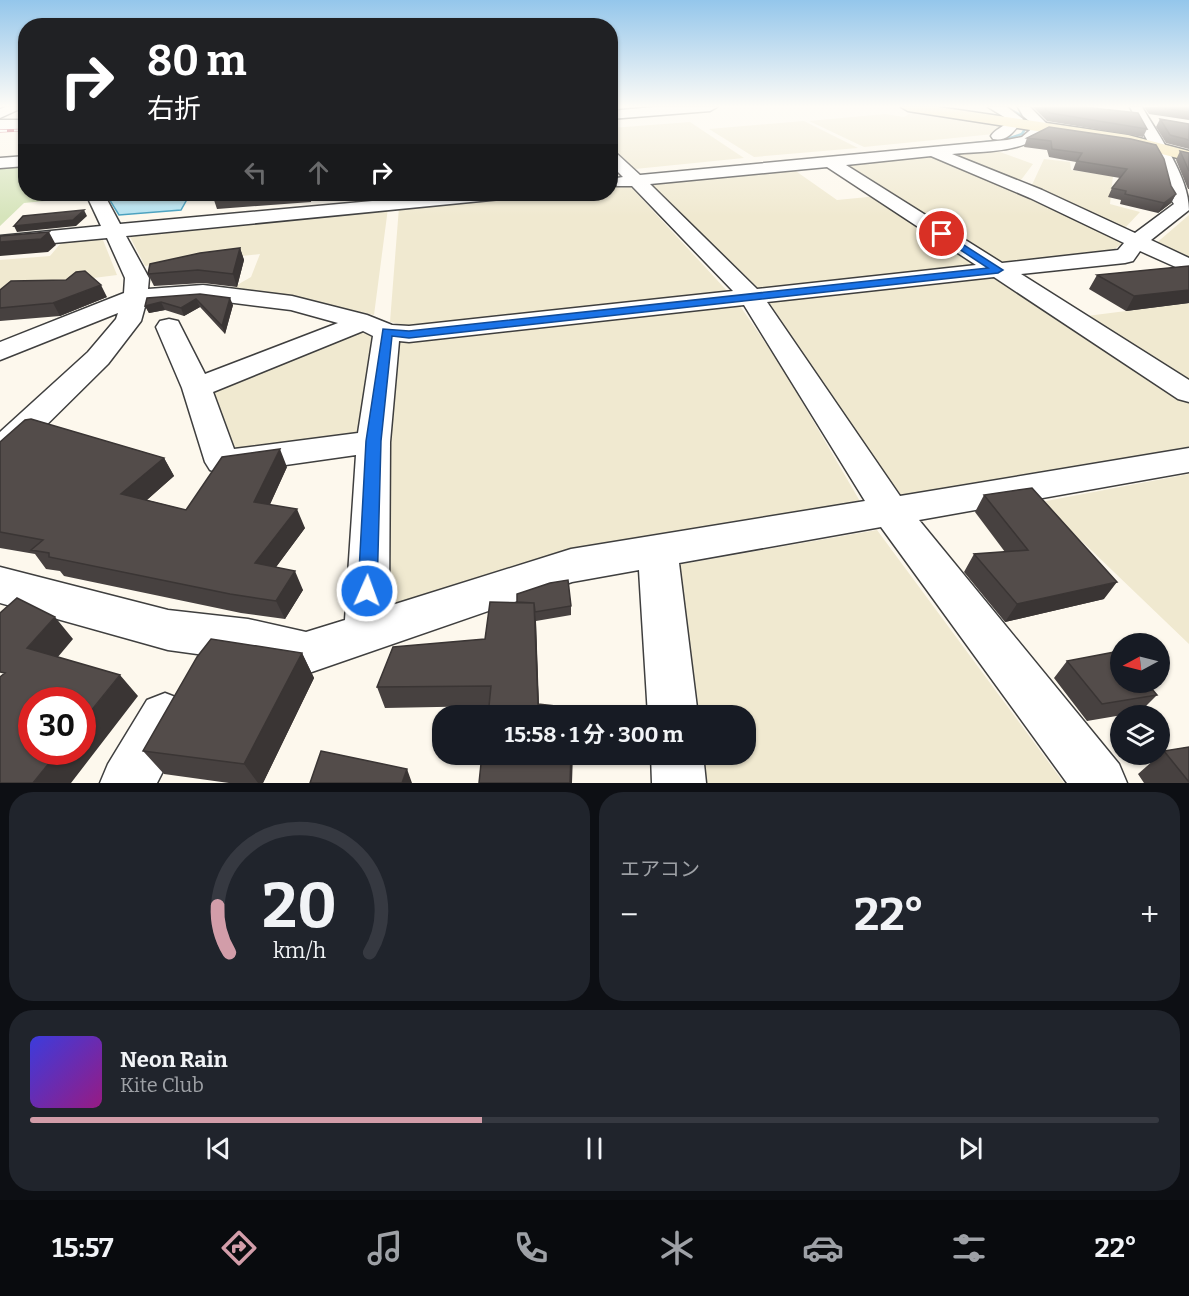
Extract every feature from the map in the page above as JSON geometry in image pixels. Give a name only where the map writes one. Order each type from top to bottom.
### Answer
[{"type":"main road","points":[[1141,144],[1189,156]]},
{"type":"street","points":[[618,180],[632,176],[934,144]]},
{"type":"street","points":[[632,176],[831,162],[997,144]]},
{"type":"street","points":[[0,352],[136,297],[203,292],[292,303],[375,327],[409,334],[1125,256],[1137,241],[1184,205],[1182,190],[1157,144]]},
{"type":"street","points":[[933,151],[1036,194],[1189,266]]},
{"type":"street","points":[[0,163],[18,162]]},
{"type":"street","points":[[831,162],[1189,393]]},
{"type":"street","points":[[618,163],[751,297],[891,512],[1101,783]]},
{"type":"street","points":[[0,451],[98,358],[128,321],[136,297],[137,278],[98,201]]},
{"type":"street","points":[[0,242],[427,201]]},
{"type":"street","points":[[169,327],[197,388],[222,462],[373,441]]},
{"type":"street","points":[[197,388],[375,327]]},
{"type":"street","points":[[366,634],[375,327]]},
{"type":"street","points":[[127,783],[196,665],[248,640],[306,653],[571,566],[1189,460]]},
{"type":"street","points":[[658,551],[672,705]]},
{"type":"street","points":[[0,585],[168,630],[196,665]]},
{"type":"street","points":[[677,765],[679,783]]},
{"type":"shaded area","points":[[618,144],[722,144],[744,158],[635,169],[618,153]]},
{"type":"shaded area","points":[[732,144],[849,144],[858,148],[754,157]]},
{"type":"shaded area","points":[[857,144],[899,144],[864,147]]},
{"type":"shaded area","points":[[986,147],[1033,164],[1018,184],[943,152]]},
{"type":"shaded area","points":[[929,153],[1030,195],[1125,241],[1112,251],[997,265],[835,163]]},
{"type":"shaded area","points":[[1044,159],[1070,162],[1071,170],[1113,176],[1110,204],[1140,212],[1123,230],[1031,187]]},
{"type":"shaded area","points":[[790,167],[837,200],[878,196],[983,267],[759,289],[648,181]]},
{"type":"shaded area","points":[[628,184],[730,294],[415,327],[390,322],[399,207],[461,201],[618,201],[618,185]]},
{"type":"shaded area","points":[[388,208],[374,315],[296,298],[230,289],[251,277],[260,254],[145,266],[128,233]]},
{"type":"shaded area","points":[[1189,215],[1189,261],[1154,245]]},
{"type":"shaded area","points":[[101,235],[117,275],[0,290],[0,260],[50,256],[65,238]]},
{"type":"shaded area","points":[[997,276],[1189,402],[1189,448],[896,496],[769,302]]},
{"type":"shaded area","points":[[1189,303],[1189,387],[1079,317],[1126,311]]},
{"type":"shaded area","points":[[740,306],[780,364],[861,503],[565,550],[377,611],[394,343]]},
{"type":"shaded area","points":[[358,332],[372,335],[357,434],[234,452],[210,390]]},
{"type":"shaded area","points":[[1189,474],[1189,644],[1041,502]]},
{"type":"shaded area","points":[[877,530],[1064,783],[694,783],[692,765],[756,765],[756,705],[685,705],[670,566]]},
{"type":"green space","points":[[18,165],[18,201],[45,201],[24,203],[0,226],[0,166]]},
{"type":"water","points":[[110,201],[186,201],[181,210],[119,215]]},
{"type":"building","points":[[1051,144],[1156,145],[1164,159],[1171,186],[1176,194],[1164,203],[1125,194],[1126,191],[1112,188],[1127,169],[1077,161],[1082,153],[1052,149]]},
{"type":"building","points":[[1180,151],[1189,153],[1189,171]]},
{"type":"building","points":[[84,210],[73,220],[14,226],[23,216]]},
{"type":"building","points":[[49,232],[41,239],[0,242],[0,236]]},
{"type":"building","points":[[240,248],[233,274],[198,270],[148,274],[150,264],[200,253]]},
{"type":"building","points":[[1189,266],[1189,290],[1134,296],[1097,275]]},
{"type":"building","points":[[85,271],[101,285],[53,303],[0,308],[0,290],[11,281],[66,280],[76,272]]},
{"type":"building","points":[[200,294],[230,298],[222,326],[196,299],[181,308],[161,302],[145,306],[147,298]]},
{"type":"building","points":[[31,419],[164,458],[121,494],[186,510],[222,457],[280,449],[254,502],[297,509],[255,563],[295,571],[276,601],[230,594],[49,557],[49,553],[31,550],[43,540],[0,532],[0,442],[25,420]]},
{"type":"building","points":[[1032,488],[1117,582],[1017,604],[974,554],[1028,550],[984,495]]},
{"type":"building","points":[[568,580],[571,606],[535,612],[534,603],[517,602],[517,594],[550,583]]},
{"type":"building","points":[[17,598],[55,617],[27,648],[120,675],[96,705],[96,687],[18,687],[18,765],[48,765],[33,783],[0,783],[0,677],[5,673],[0,672],[0,613]]},
{"type":"building","points":[[490,602],[534,603],[538,704],[547,705],[489,705],[491,686],[377,687],[393,647],[485,639]]},
{"type":"building","points":[[211,639],[302,653],[244,764],[143,751],[197,657]]},
{"type":"building","points":[[1110,653],[1110,693],[1155,693],[1157,695],[1102,704],[1067,661]]},
{"type":"building","points":[[1189,747],[1189,782],[1170,758],[1170,750]]},
{"type":"building","points":[[321,751],[407,769],[402,783],[310,783]]},
{"type":"building","points":[[481,765],[571,765],[570,783],[479,783]]},
{"type":"waterway","points":[[911,149],[967,144]]},
{"type":"waterway","points":[[618,177],[633,176]]},
{"type":"route","points":[[367,591],[373,441],[387,332],[409,334],[570,318],[998,270],[942,234]]}]
